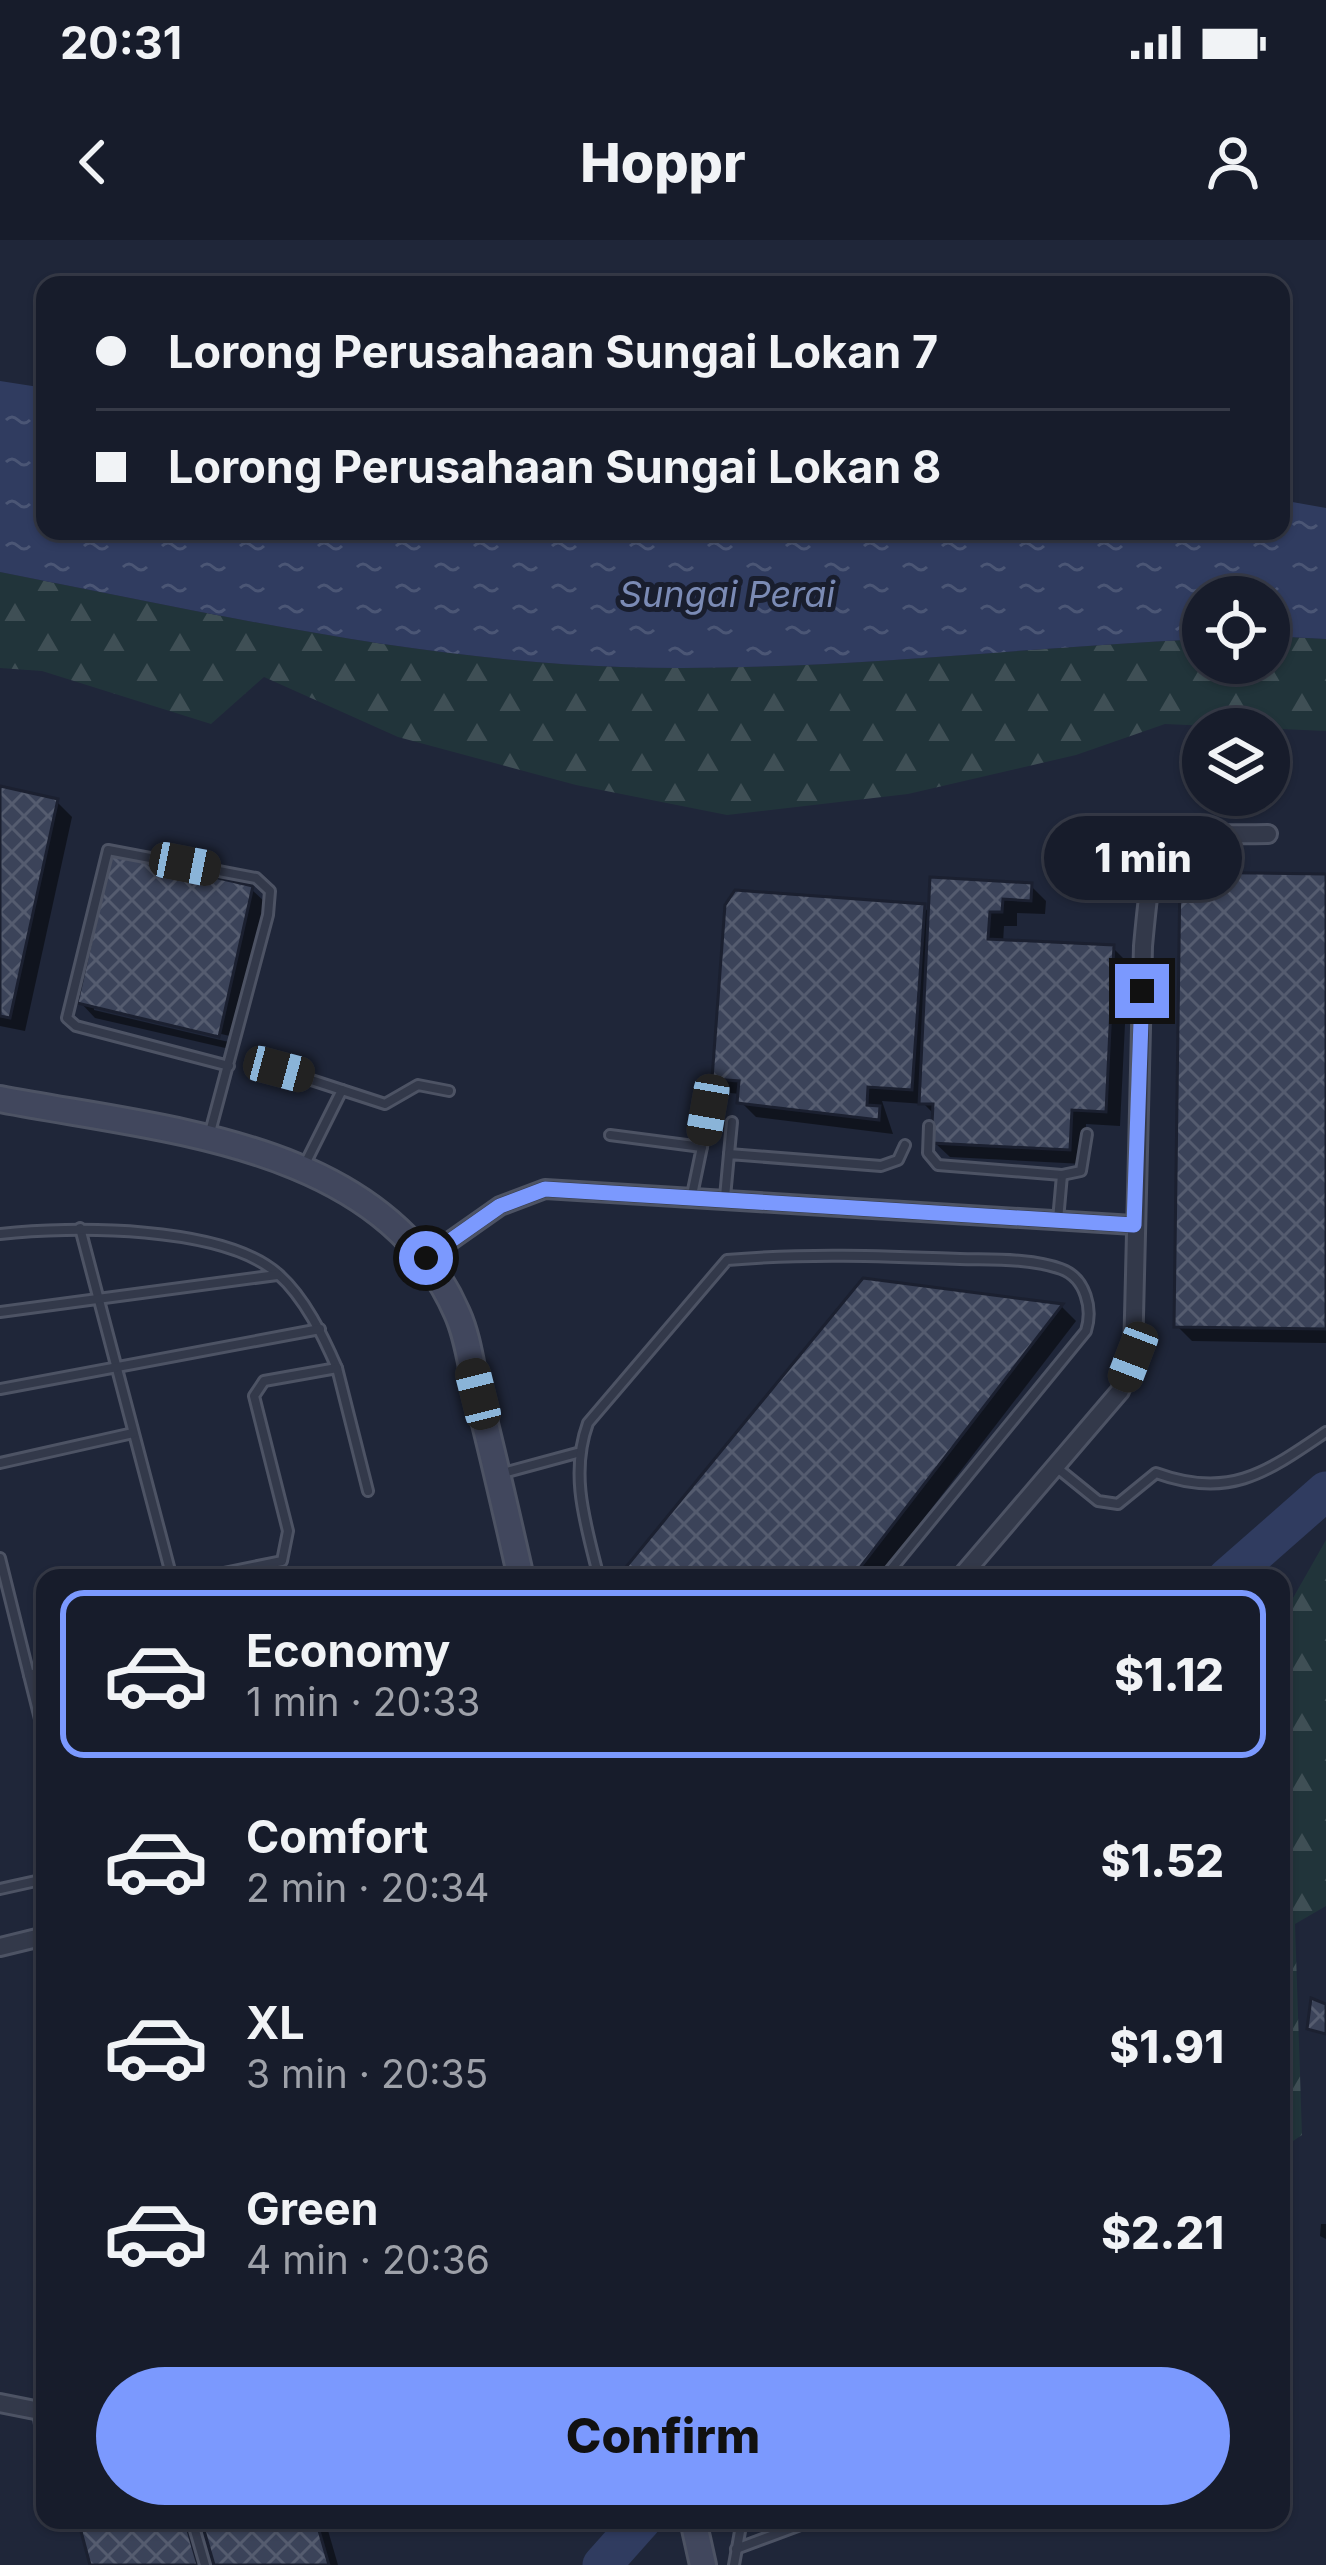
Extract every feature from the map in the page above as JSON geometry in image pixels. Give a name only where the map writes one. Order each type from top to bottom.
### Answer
[{"type":"main road","points":[[0,1099],[208,1139],[303,1168],[386,1216],[426,1258],[458,1315],[519,1569]]},
{"type":"main road","points":[[694,2529],[699,2559]]},
{"type":"street","points":[[968,1569],[1120,1390],[1133,1357],[1143,946],[1148,888],[1159,853],[1168,838],[1183,832],[1268,834]]},
{"type":"street","points":[[426,1258],[523,1193],[545,1189],[1134,1225]]},
{"type":"street","points":[[0,1947],[36,1938]]},
{"type":"street","points":[[0,2403],[36,2411]]},
{"type":"lane","points":[[208,1139],[230,1066],[270,891],[256,878],[108,850],[67,1018],[76,1026],[230,1066]]},
{"type":"lane","points":[[256,1062],[385,1104],[418,1085],[449,1091]]},
{"type":"lane","points":[[303,1168],[342,1090]]},
{"type":"lane","points":[[692,1196],[708,1110]]},
{"type":"lane","points":[[725,1199],[732,1122]]},
{"type":"lane","points":[[929,1126],[928,1153],[938,1165],[1062,1175],[1081,1171],[1087,1134]]},
{"type":"lane","points":[[610,1135],[702,1147]]},
{"type":"lane","points":[[729,1154],[881,1166],[898,1160],[904,1145]]},
{"type":"lane","points":[[1058,1221],[1062,1175]]},
{"type":"lane","points":[[80,1228],[170,1569]]},
{"type":"lane","points":[[0,1234],[80,1228],[237,1249],[279,1274],[320,1329],[338,1368],[368,1491]]},
{"type":"lane","points":[[597,1569],[576,1477],[577,1453],[588,1423],[727,1260],[900,1257],[1011,1261],[1065,1270],[1084,1288],[1091,1315],[1086,1331],[891,1569]]},
{"type":"lane","points":[[0,1312],[279,1274]]},
{"type":"lane","points":[[0,1389],[320,1329]]},
{"type":"lane","points":[[243,1569],[282,1561],[288,1531],[254,1396],[264,1381],[338,1368]]},
{"type":"lane","points":[[1054,1466],[1098,1501],[1118,1504],[1156,1473],[1185,1483],[1250,1481],[1326,1432]]},
{"type":"lane","points":[[0,1463],[134,1433]]},
{"type":"lane","points":[[498,1474],[577,1453]]},
{"type":"lane","points":[[0,1558],[36,1703]]},
{"type":"lane","points":[[29,1675],[36,1673]]},
{"type":"lane","points":[[0,1889],[36,1881]]},
{"type":"lane","points":[[195,2529],[205,2565]]},
{"type":"lane","points":[[734,2565],[740,2529]]},
{"type":"lane","points":[[736,2548],[789,2529]]},
{"type":"green space","points":[[0,572],[387,644],[543,663],[621,667],[839,663],[1182,640],[1182,684],[1290,684],[1290,637],[1326,639],[1326,731],[1290,729],[1290,708],[1182,708],[1182,725],[1165,724],[1076,755],[908,794],[727,815],[576,785],[398,737],[264,677],[211,724],[42,671],[0,668]]},
{"type":"green space","points":[[1326,1540],[1326,1906],[1295,1924],[1302,2135],[1290,2143],[1290,1603]]},
{"type":"water","name":"Sungai Perai","points":[[0,381],[36,387],[36,540],[1290,540],[1290,502],[1326,508],[1326,639],[1290,637],[1290,576],[1182,576],[1182,640],[766,666],[543,663],[231,618],[0,572]]},
{"type":"building","points":[[0,786],[58,799],[10,1018],[0,1016]]},
{"type":"building","points":[[111,853],[253,886],[219,1037],[77,1003]]},
{"type":"building","points":[[1180,872],[1326,874],[1326,1329],[1174,1327]]},
{"type":"building","points":[[930,877],[1032,883],[1031,901],[1003,899],[1002,912],[990,912],[988,939],[1114,945],[1106,1112],[1072,1110],[1070,1150],[931,1143],[933,1104],[919,1104]]},
{"type":"building","points":[[735,890],[925,904],[912,1090],[868,1087],[867,1105],[880,1106],[879,1120],[737,1103],[739,1081],[712,1079],[725,905]]},
{"type":"building","points":[[863,1278],[1063,1304],[859,1569],[626,1567]]},
{"type":"building","points":[[1311,1998],[1326,2004],[1326,2034],[1307,2029]]},
{"type":"building","points":[[80,2529],[188,2529],[198,2565],[90,2565]]},
{"type":"building","points":[[204,2529],[319,2529],[329,2565],[214,2565]]},
{"type":"waterway","points":[[1237,1569],[1326,1491]]},
{"type":"waterway","points":[[602,2565],[634,2529]]},
{"type":"route","points":[[426,1258],[500,1206],[523,1193],[545,1189],[1134,1225],[1142,991]]}]
